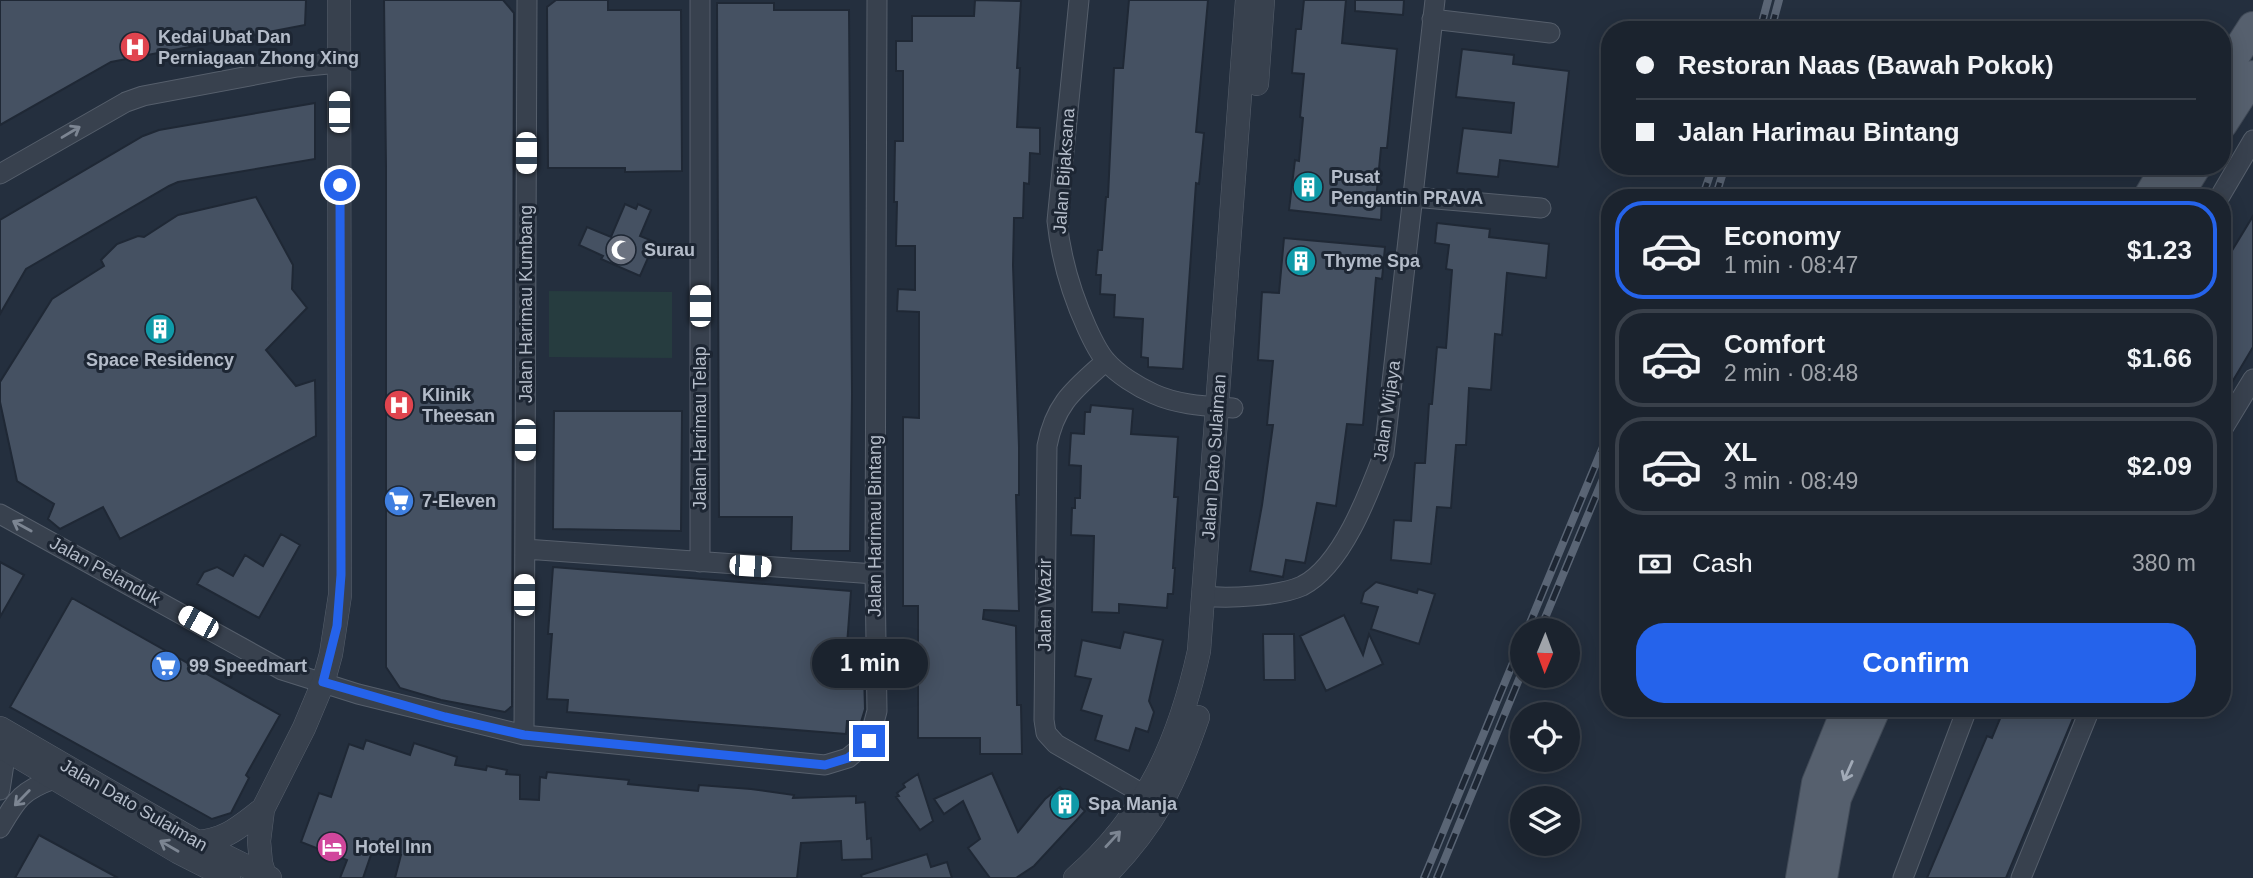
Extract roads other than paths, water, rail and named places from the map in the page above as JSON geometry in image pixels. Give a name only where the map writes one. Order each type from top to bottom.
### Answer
[{"type":"main road","points":[[2231,61],[2253,27]]},
{"type":"main road","points":[[2231,110],[2253,76]]},
{"type":"main road","points":[[1801,878],[1817,783],[1844,717]]},
{"type":"main road","points":[[1822,878],[1836,798],[1871,717]]},
{"type":"street","points":[[267,877],[261,863],[259,841],[263,809],[304,728],[323,682],[337,626],[341,575],[339,0]]},
{"type":"street","name":"Jalan Harimau Kumbang","points":[[524,735],[527,0]]},
{"type":"street","name":"Jalan Harimau Telap","points":[[700,0],[700,562]]},
{"type":"street","name":"Jalan Harimau Bintang","points":[[323,682],[420,710],[524,735],[825,765],[848,758],[869,741],[877,712],[877,0]]},
{"type":"street","name":"Jalan Bijaksana","points":[[1079,0],[1058,221],[1064,265],[1074,300],[1106,361],[1155,395],[1179,402],[1225,407]]},
{"type":"street","name":"Jalan Dato Sulaiman","points":[[1225,407],[1247,0]]},
{"type":"street","name":"Jalan Dato Sulaiman","points":[[1103,878],[1142,835],[1185,707],[1211,597],[1225,407],[1263,0]]},
{"type":"street","name":"Jalan Wijaya","points":[[1211,597],[1259,596],[1302,586],[1323,569],[1340,547],[1366,503],[1384,453],[1433,9],[1550,33]]},
{"type":"street","points":[[0,174],[125,102],[143,96],[289,69],[339,63]]},
{"type":"street","points":[[2224,189],[2253,140]]},
{"type":"street","points":[[1413,197],[1541,208]]},
{"type":"street","name":"Jalan Wazir","points":[[1106,361],[1064,401],[1053,421],[1047,446],[1044,720],[1046,733],[1056,744],[1154,800]]},
{"type":"street","points":[[2231,415],[2253,379]]},
{"type":"street","name":"Jalan Pelanduk","points":[[0,514],[282,670],[323,682]]},
{"type":"street","points":[[525,549],[875,575]]},
{"type":"street","points":[[1903,878],[1964,717]]},
{"type":"street","points":[[2021,878],[2088,717]]},
{"type":"street","name":"Jalan Dato Sulaiman","points":[[0,728],[197,842],[267,877]]},
{"type":"street","points":[[0,746],[4,764],[0,790]]},
{"type":"street","name":"Jalan Dato Sulaiman","points":[[0,746],[178,852],[229,878]]},
{"type":"street","points":[[0,828],[15,803],[27,790],[54,779]]},
{"type":"street","name":"Jalan Dato Sulaiman","points":[[1075,878],[1154,800]]},
{"type":"street","points":[[197,842],[215,841],[263,809]]},
{"type":"railway","points":[[1762,21],[1768,0]]},
{"type":"railway","points":[[1773,21],[1779,0]]},
{"type":"railway","points":[[1705,189],[1710,175]]},
{"type":"railway","points":[[1718,189],[1722,175]]},
{"type":"railway","points":[[1532,618],[1601,452]]},
{"type":"railway","points":[[1545,618],[1601,484]]},
{"type":"railway","points":[[1424,878],[1510,670]]},
{"type":"railway","points":[[1437,878],[1515,688]]},
{"type":"place","name":"Kedai Ubat Dan Perniagaan Zhong Xing","points":[[135,47]]},
{"type":"place","name":"Pusat Pengantin PRAVA","points":[[1308,187]]},
{"type":"place","name":"Surau","points":[[621,250]]},
{"type":"place","name":"Thyme Spa","points":[[1301,261]]},
{"type":"place","name":"Space Residency","points":[[160,329]]},
{"type":"place","name":"Klinik Theesan","points":[[399,405]]},
{"type":"place","name":"7-Eleven","points":[[399,501]]},
{"type":"place","name":"99 Speedmart","points":[[166,666]]},
{"type":"place","name":"Spa Manja","points":[[1065,804]]},
{"type":"place","name":"Hotel Inn","points":[[332,847]]}]
